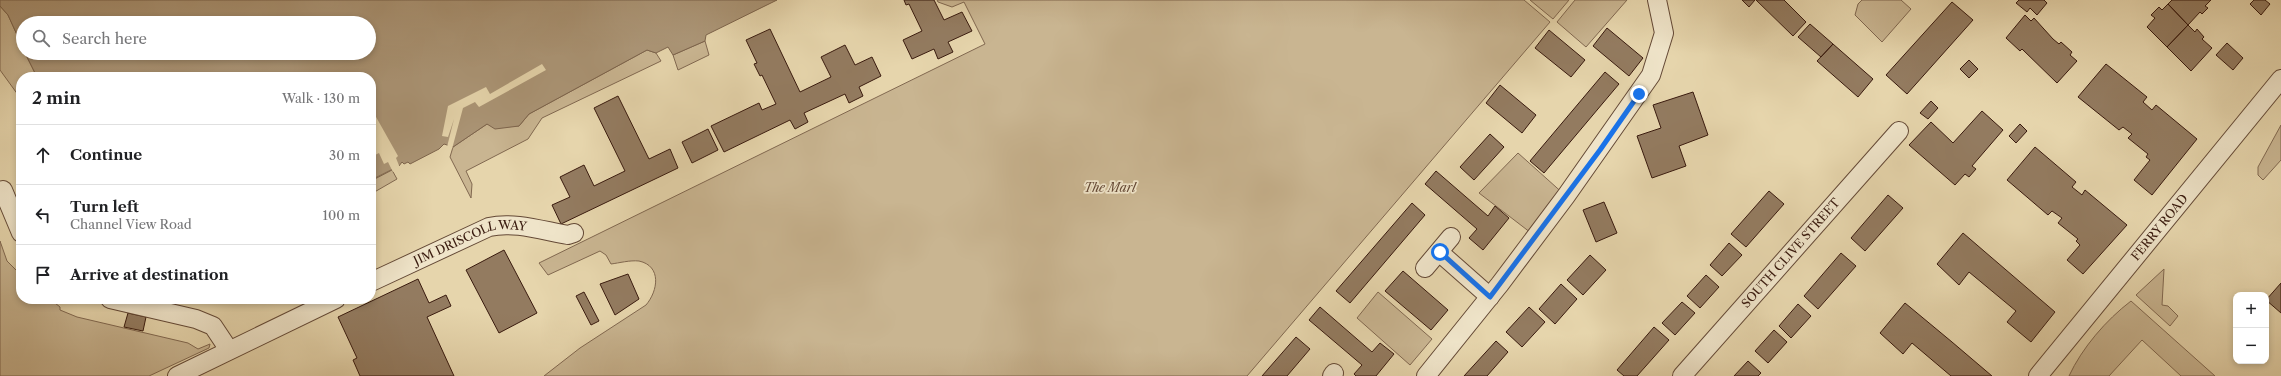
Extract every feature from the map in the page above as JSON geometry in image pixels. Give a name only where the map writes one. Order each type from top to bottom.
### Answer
[{"type":"street","points":[[1426,376],[1490,297],[1600,150],[1651,75],[1664,33],[1657,0]]},
{"type":"street","name":"FERRY ROAD","points":[[2038,376],[2281,79]]},
{"type":"street","name":"SOUTH CLIVE STREET","points":[[1682,376],[1899,131]]},
{"type":"street","points":[[3,190],[16,221]]},
{"type":"street","name":"JIM DRISCOLL WAY","points":[[376,280],[489,227],[497,225],[515,226],[568,235],[574,233]]},
{"type":"street","points":[[1424,268],[1440,252],[1451,237]]},
{"type":"street","points":[[1440,252],[1490,297]]},
{"type":"street","points":[[132,304],[196,319],[213,326],[229,350]]},
{"type":"street","points":[[177,376],[326,304]]},
{"type":"green space","name":"The Marl","points":[[937,0],[1524,0],[1550,22],[1247,376],[544,376],[580,348],[646,305],[653,293],[656,280],[651,268],[646,264],[639,261],[628,261],[611,264],[606,255],[600,251],[548,275],[539,263],[985,44],[964,2],[952,7],[938,2]]},
{"type":"green space","points":[[1530,0],[1569,0],[1553,19]]},
{"type":"green space","points":[[1575,0],[1627,0],[1586,47],[1557,22]]},
{"type":"green space","points":[[1862,0],[1901,0],[1911,9],[1882,42],[1855,15],[1858,4]]},
{"type":"green space","points":[[0,6],[8,15],[16,33],[16,60],[28,60],[34,72],[16,72],[16,92],[0,70]]},
{"type":"green space","points":[[705,41],[709,55],[678,70],[673,55]]},
{"type":"green space","points":[[647,50],[656,53],[661,61],[542,118],[528,139],[466,171],[472,184],[471,198],[450,157],[453,147],[487,124],[519,126],[529,114]]},
{"type":"green space","points":[[2281,125],[2281,160],[2263,180],[2258,175],[2258,167]]},
{"type":"green space","points":[[1518,153],[1566,196],[1535,236],[1479,193]]},
{"type":"green space","points":[[392,170],[397,179],[376,191],[376,178]]},
{"type":"green space","points":[[0,241],[7,261],[16,270],[16,304],[56,304],[60,307],[60,310],[77,317],[188,343],[198,349],[210,344],[209,348],[149,376],[0,376]]},
{"type":"green space","points":[[2164,269],[2162,305],[2168,306],[2178,316],[2170,326],[2136,295]]},
{"type":"green space","points":[[1378,292],[1432,339],[1410,365],[1357,318]]},
{"type":"green space","points":[[2131,301],[2215,376],[2181,376],[2142,340],[2109,376],[2069,376],[2081,355],[2096,335]]},
{"type":"shaded area","points":[[0,0],[777,0],[706,35],[705,41],[673,55],[668,47],[656,53],[647,50],[529,114],[519,126],[495,129],[487,124],[453,147],[444,144],[439,149],[410,164],[408,162],[404,164],[402,162],[399,166],[376,178],[376,72],[34,72],[28,60],[376,60],[376,16],[16,16],[16,33],[8,15],[0,6]]},
{"type":"pier","points":[[542,64],[546,70],[479,107],[475,102],[463,108],[452,149],[447,147],[454,119],[448,137],[442,136],[448,106],[486,87],[490,94]]},
{"type":"pier","points":[[376,117],[398,156],[396,158],[400,168],[393,172],[388,162],[384,164],[379,153],[376,154]]},
{"type":"building","points":[[904,0],[934,0],[944,20],[962,12],[972,31],[948,42],[953,52],[938,59],[934,49],[912,59],[903,40],[922,31],[909,4],[906,5]]},
{"type":"building","points":[[1742,0],[1755,0],[1749,7]]},
{"type":"building","points":[[1756,0],[1784,0],[1806,22],[1793,36]]},
{"type":"building","points":[[2019,0],[2044,0],[2047,3],[2037,15],[2030,8],[2027,12],[2016,3]]},
{"type":"building","points":[[2172,0],[2211,0],[2205,6],[2208,8],[2202,14],[2200,12],[2188,25],[2168,4]]},
{"type":"building","points":[[2254,0],[2265,0],[2270,4],[2261,15],[2250,4]]},
{"type":"building","points":[[1952,2],[1973,20],[1907,94],[1886,75]]},
{"type":"building","points":[[2168,4],[2188,25],[2167,47],[2147,27],[2155,18],[2151,15],[2159,7],[2162,10]]},
{"type":"building","points":[[2025,15],[2031,21],[2034,18],[2053,39],[2059,44],[2061,42],[2072,52],[2070,55],[2077,61],[2057,83],[2022,49],[2020,51],[2006,38]]},
{"type":"building","points":[[1810,24],[1833,44],[1821,57],[1798,37]]},
{"type":"building","points":[[2188,25],[2195,32],[2197,29],[2204,37],[2202,39],[2212,48],[2191,71],[2167,47]]},
{"type":"building","points":[[1607,28],[1643,58],[1629,76],[1593,46]]},
{"type":"building","points":[[770,29],[800,92],[831,77],[821,57],[845,45],[855,65],[872,57],[881,76],[859,87],[863,96],[849,103],[845,94],[804,113],[808,122],[795,129],[790,120],[724,152],[711,126],[759,103],[762,110],[776,104],[762,75],[760,76],[754,64],[757,63],[746,40]]},
{"type":"building","points":[[1549,30],[1585,60],[1571,77],[1535,48]]},
{"type":"building","points":[[2227,43],[2243,58],[2233,70],[2216,55]]},
{"type":"building","points":[[1833,44],[1873,79],[1858,97],[1817,61]]},
{"type":"building","points":[[1969,60],[1978,69],[1969,78],[1960,69]]},
{"type":"building","points":[[2106,64],[2147,97],[2143,102],[2152,110],[2156,105],[2197,139],[2152,195],[2134,180],[2150,160],[2146,157],[2148,154],[2128,138],[2132,134],[2123,127],[2119,130],[2078,97]]},
{"type":"building","points":[[1605,72],[1619,84],[1544,173],[1530,161]]},
{"type":"building","points":[[1500,85],[1536,115],[1522,133],[1486,103]]},
{"type":"building","points":[[1693,92],[1708,135],[1679,146],[1686,166],[1652,178],[1637,136],[1661,128],[1653,105]]},
{"type":"building","points":[[618,96],[649,159],[670,149],[678,168],[561,224],[552,205],[570,197],[560,177],[584,165],[594,186],[625,171],[594,108]]},
{"type":"building","points":[[1931,101],[1938,108],[1928,119],[1920,113]]},
{"type":"building","points":[[1982,111],[2003,130],[1972,166],[1976,169],[1969,177],[1965,174],[1955,185],[1909,145],[1931,122],[1953,143]]},
{"type":"building","points":[[2020,124],[2027,131],[2016,143],[2009,136]]},
{"type":"building","points":[[708,129],[718,150],[692,163],[682,142]]},
{"type":"building","points":[[1490,134],[1504,147],[1474,180],[1460,167]]},
{"type":"building","points":[[2035,147],[2076,182],[2072,187],[2082,195],[2085,190],[2127,225],[2083,274],[2067,260],[2080,245],[2076,241],[2078,239],[2058,223],[2062,218],[2052,211],[2048,215],[2007,180]]},
{"type":"building","points":[[1436,171],[1488,216],[1495,206],[1509,218],[1483,250],[1469,238],[1477,229],[1425,184]]},
{"type":"building","points":[[1769,191],[1784,204],[1746,247],[1731,234]]},
{"type":"building","points":[[1888,195],[1903,208],[1865,251],[1851,238]]},
{"type":"building","points":[[1604,202],[1617,233],[1596,242],[1583,210]]},
{"type":"building","points":[[1412,203],[1425,215],[1350,303],[1336,291]]},
{"type":"building","points":[[1963,233],[2055,312],[2031,342],[2007,322],[2016,311],[1969,272],[1959,285],[1937,264]]},
{"type":"building","points":[[1729,243],[1742,255],[1722,276],[1710,265]]},
{"type":"building","points":[[504,250],[537,313],[499,333],[466,270]]},
{"type":"building","points":[[1841,253],[1856,266],[1818,309],[1804,296]]},
{"type":"building","points":[[1590,255],[1606,270],[1583,295],[1567,280]]},
{"type":"building","points":[[1403,271],[1448,310],[1431,330],[1385,291]]},
{"type":"building","points":[[628,274],[639,299],[615,315],[600,284]]},
{"type":"building","points":[[1706,275],[1719,287],[1700,308],[1687,296]]},
{"type":"building","points":[[418,279],[429,303],[446,295],[451,306],[427,317],[454,376],[360,376],[353,360],[357,358],[338,317],[365,304],[376,304],[376,299]]},
{"type":"building","points":[[2281,283],[2281,313],[2269,303],[2269,297]]},
{"type":"building","points":[[1561,284],[1577,299],[1555,324],[1539,309]]},
{"type":"building","points":[[584,292],[599,321],[591,325],[576,296]]},
{"type":"building","points":[[1682,302],[1695,313],[1675,335],[1662,323]]},
{"type":"building","points":[[1905,303],[1992,376],[1951,376],[1912,343],[1903,354],[1880,333]]},
{"type":"building","points":[[1798,304],[1811,316],[1791,338],[1779,326]]},
{"type":"building","points":[[1320,307],[1372,352],[1380,343],[1394,354],[1376,376],[1356,376],[1354,374],[1362,365],[1309,320]]},
{"type":"building","points":[[1529,307],[1545,322],[1522,347],[1506,332]]},
{"type":"building","points":[[128,313],[146,317],[143,331],[124,327]]},
{"type":"building","points":[[1654,327],[1669,340],[1637,376],[1624,376],[1617,370]]},
{"type":"building","points":[[1774,330],[1787,342],[1768,363],[1755,351]]},
{"type":"building","points":[[1296,337],[1310,349],[1287,376],[1262,376]]},
{"type":"building","points":[[1496,341],[1508,352],[1487,376],[1464,376]]},
{"type":"building","points":[[1748,361],[1761,373],[1758,376],[1734,376]]},
{"type":"route","points":[[1440,252],[1490,297],[1600,150],[1639,94]]}]
